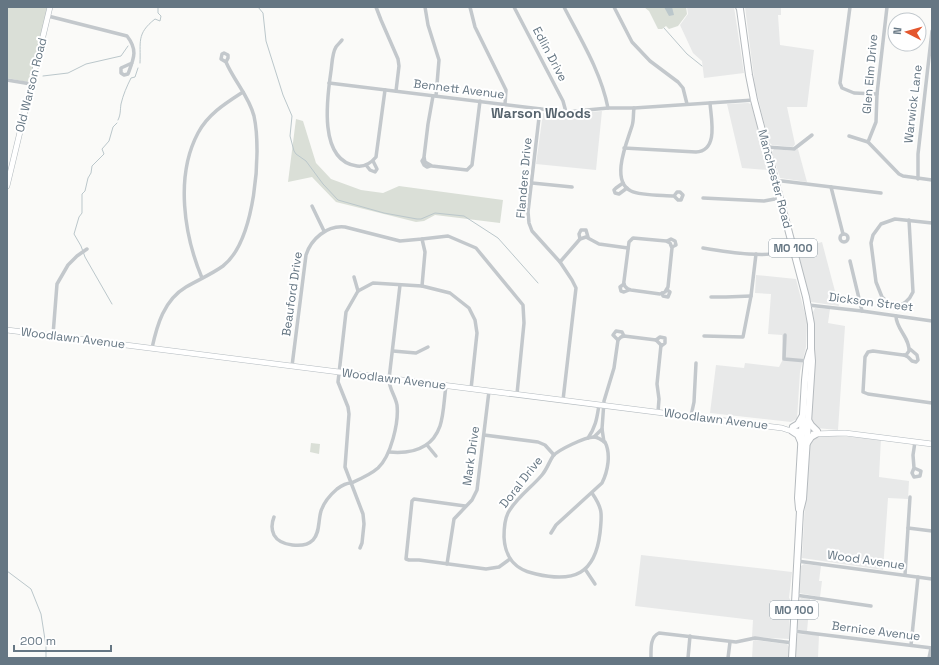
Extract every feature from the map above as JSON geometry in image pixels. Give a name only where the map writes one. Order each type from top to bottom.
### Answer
[{"type":"main road","name":"Manchester Road","points":[[740,8],[754,100],[808,305],[811,324],[812,361],[804,443],[803,499],[800,511],[792,658]]},
{"type":"main road","name":"Manchester Road","points":[[806,418],[807,361],[811,349]]},
{"type":"main road","points":[[806,418],[817,432],[804,443],[792,429],[806,418]]},
{"type":"street","name":"Old Warson Road","points":[[7,186],[50,7]]},
{"type":"street","points":[[376,7],[398,59],[399,66],[396,91]]},
{"type":"street","points":[[425,7],[428,25],[439,60],[428,124],[425,160],[431,165],[467,170],[472,165],[480,101]]},
{"type":"street","points":[[470,7],[475,27],[506,90],[505,104]]},
{"type":"street","name":"Edlin Drive","points":[[514,7],[563,101],[566,112]]},
{"type":"street","points":[[564,7],[596,68],[604,89],[608,108]]},
{"type":"street","points":[[614,7],[632,42],[650,61],[678,82],[683,88],[687,104]]},
{"type":"street","points":[[850,7],[840,83],[842,88],[848,91],[877,94]]},
{"type":"street","name":"Glen Elm Drive","points":[[868,142],[876,122],[877,94],[887,7]]},
{"type":"street","points":[[48,16],[127,36],[133,44],[134,51],[132,63]]},
{"type":"street","name":"Warwick Lane","points":[[918,179],[918,154],[932,31]]},
{"type":"street","points":[[342,40],[335,48],[327,99],[327,121],[335,152],[348,163],[358,166],[366,165],[373,161],[376,157],[385,90]]},
{"type":"street","points":[[152,348],[161,314],[164,309],[180,291],[222,267],[236,252],[250,214],[256,178],[256,133],[254,115],[247,99],[226,62]]},
{"type":"street","points":[[7,80],[31,84]]},
{"type":"street","name":"Bennett Avenue","points":[[329,83],[566,112],[608,108],[634,108],[754,100]]},
{"type":"street","points":[[202,278],[193,254],[186,223],[185,193],[186,173],[189,158],[198,132],[206,121],[216,111],[243,92]]},
{"type":"street","points":[[624,148],[696,152],[704,150],[710,144],[712,138],[710,103]]},
{"type":"street","points":[[634,108],[632,124],[624,148],[621,172],[623,183],[627,188],[636,193],[674,196]]},
{"type":"street","name":"Flanders Drive","points":[[540,109],[528,212],[529,223],[532,230],[560,262],[576,288],[563,400]]},
{"type":"street","points":[[767,147],[794,149],[812,135]]},
{"type":"street","points":[[849,136],[868,142],[899,174],[918,179],[932,180]]},
{"type":"street","points":[[366,165],[370,170],[375,172],[377,166],[373,161]]},
{"type":"street","points":[[776,181],[881,193]]},
{"type":"street","points":[[532,183],[572,187]]},
{"type":"street","points":[[623,183],[615,189],[615,193],[619,194],[627,188]]},
{"type":"street","points":[[831,187],[843,234]]},
{"type":"street","points":[[703,198],[764,201],[780,198]]},
{"type":"street","points":[[312,206],[324,231],[341,226],[400,241],[422,240],[448,236],[476,248],[523,305],[524,323],[517,394]]},
{"type":"street","points":[[932,223],[895,219],[881,224],[873,235],[871,243],[874,273],[879,290],[882,297],[895,308],[896,321],[910,349],[917,355],[918,360],[916,362],[912,361],[904,355],[873,351],[868,352],[865,357],[863,384],[864,392],[866,394],[932,403]]},
{"type":"street","points":[[895,308],[906,302],[913,292],[909,220]]},
{"type":"street","points":[[580,239],[579,234],[581,230],[586,230],[588,237],[599,244],[628,248]]},
{"type":"street","name":"Beauford Drive","points":[[292,366],[306,255],[311,244],[324,231]]},
{"type":"street","points":[[560,262],[580,239],[588,237]]},
{"type":"street","points":[[633,238],[670,244],[665,292],[629,290],[624,284],[628,248],[628,242],[633,238]]},
{"type":"street","points":[[422,240],[425,252],[422,286]]},
{"type":"street","points":[[703,248],[728,252],[778,255],[794,251]]},
{"type":"street","points":[[53,335],[57,284],[68,265],[76,256],[87,249]]},
{"type":"street","points":[[704,336],[743,337],[751,296],[756,254]]},
{"type":"street","points":[[850,261],[862,311]]},
{"type":"street","points":[[354,277],[358,290]]},
{"type":"street","points":[[360,548],[364,524],[363,514],[345,467],[349,414],[348,407],[338,382],[346,312],[358,290],[373,283],[422,286],[450,293],[468,308],[475,320],[477,333],[471,389]]},
{"type":"street","points":[[274,517],[272,530],[278,540],[285,543],[303,545],[309,543],[317,535],[321,511],[328,498],[339,487],[347,483],[351,483],[378,467],[389,452],[397,417],[396,400],[389,386],[389,379],[400,285]]},
{"type":"street","points":[[711,297],[726,298],[751,296]]},
{"type":"street","name":"Dickson Street","points":[[808,305],[932,320]]},
{"type":"street","name":"Woodlawn Avenue","points":[[7,330],[805,431],[853,434],[932,444]]},
{"type":"street","points":[[618,340],[613,336],[616,331],[622,332],[624,336]]},
{"type":"street","points":[[785,335],[784,359],[807,361]]},
{"type":"street","points":[[588,438],[595,428],[601,405],[614,368],[618,340],[624,336],[656,340],[660,337],[665,338],[666,343],[661,346]]},
{"type":"street","points":[[656,340],[661,346],[657,384],[659,399],[658,412]]},
{"type":"street","points":[[393,351],[416,353],[428,347]]},
{"type":"street","points":[[904,355],[908,353],[910,349]]},
{"type":"street","points":[[691,416],[694,402],[696,363]]},
{"type":"street","points":[[389,452],[409,452],[427,445],[440,426],[446,386]]},
{"type":"street","name":"Mark Drive","points":[[447,564],[454,519],[472,500],[477,490],[489,391]]},
{"type":"street","points":[[551,532],[556,525],[602,483],[606,472],[608,450],[604,442],[601,405]]},
{"type":"street","points":[[588,438],[594,437],[602,429]]},
{"type":"street","points":[[484,435],[538,442],[545,445],[554,455]]},
{"type":"street","points":[[594,437],[604,442]]},
{"type":"street","name":"Doral Drive","points":[[510,559],[504,547],[504,530],[508,514],[516,501],[544,474],[554,455],[573,444],[588,438]]},
{"type":"street","points":[[914,468],[913,455],[915,442]]},
{"type":"street","points":[[427,445],[436,456]]},
{"type":"street","points":[[465,506],[414,499],[412,501],[406,559],[486,569],[499,567],[510,559],[522,570],[540,575],[569,577],[585,569],[592,563],[596,554],[602,512],[592,493]]},
{"type":"street","points":[[905,575],[910,497]]},
{"type":"street","points":[[908,528],[932,531]]},
{"type":"street","name":"Wood Avenue","points":[[797,561],[932,579]]},
{"type":"street","points":[[585,569],[595,584]]},
{"type":"street","points":[[911,645],[918,577]]},
{"type":"street","points":[[795,595],[871,606]]},
{"type":"street","name":"Bernice Avenue","points":[[793,631],[931,648]]},
{"type":"street","points":[[651,658],[652,641],[655,635],[663,633],[730,642],[755,638],[793,643]]},
{"type":"street","points":[[688,658],[690,636]]},
{"type":"street","points":[[728,658],[730,642]]},
{"type":"street","points":[[929,658],[931,648]]},
{"type":"shaded area","points":[[7,7],[48,7],[31,79],[27,82],[7,78]]},
{"type":"shaded area","points":[[644,7],[686,7],[687,14],[678,26],[669,29],[666,26],[662,29],[658,29],[649,11]]},
{"type":"shaded area","points":[[664,7],[672,7],[674,15],[669,16]]},
{"type":"shaded area","points":[[687,7],[734,7],[744,73],[704,78],[702,61],[693,53],[680,25],[688,14]]},
{"type":"shaded area","points":[[745,7],[781,7],[781,15],[778,15],[780,45],[814,50],[807,107],[787,107],[795,144],[793,147],[772,145],[769,142],[755,86]]},
{"type":"shaded area","points":[[727,104],[751,104],[752,107],[769,170],[742,168]]},
{"type":"shaded area","points":[[602,111],[596,170],[536,164],[543,113],[568,114]]},
{"type":"shaded area","points":[[296,119],[303,121],[316,163],[331,179],[361,190],[383,193],[399,186],[503,200],[500,223],[435,215],[424,221],[416,222],[336,202],[312,177],[288,182]]},
{"type":"shaded area","points":[[774,149],[793,151],[798,149],[807,182],[780,178],[772,152]]},
{"type":"shaded area","points":[[822,242],[839,306],[811,302],[797,249]]},
{"type":"shaded area","points":[[756,275],[796,279],[807,322],[806,347],[800,372],[797,419],[791,422],[710,413],[716,365],[744,368],[745,363],[779,367],[782,361],[782,335],[768,334],[771,294],[755,293]]},
{"type":"shaded area","points":[[815,308],[830,309],[828,323],[845,326],[838,430],[816,428],[811,421],[815,330],[813,312]]},
{"type":"shaded area","points":[[821,435],[881,439],[879,477],[909,481],[908,499],[888,498],[883,570],[802,558],[808,445],[812,438]]},
{"type":"shaded area","points":[[311,443],[320,444],[319,454],[310,452]]},
{"type":"shaded area","points":[[641,555],[792,572],[789,598],[789,639],[752,637],[753,620],[635,606]]},
{"type":"shaded area","points":[[804,564],[821,566],[819,581],[822,581],[820,597],[799,593],[801,566]]},
{"type":"shaded area","points":[[801,598],[810,599],[807,631],[798,630],[797,628],[799,600]]},
{"type":"shaded area","points":[[797,634],[819,635],[818,658],[795,658]]},
{"type":"shaded area","points":[[753,641],[787,644],[789,647],[789,658],[752,658]]},
{"type":"waterway","points":[[140,63],[140,44],[142,34],[149,24],[155,19],[160,21],[161,16],[158,13],[158,7]]},
{"type":"waterway","points":[[258,7],[263,13],[266,41],[283,95],[292,116],[290,136],[294,151],[306,161],[323,184],[338,200],[384,213],[417,219],[421,219],[435,213],[464,216],[498,238],[538,283]]},
{"type":"waterway","points":[[664,28],[687,54],[702,66]]},
{"type":"waterway","points":[[43,76],[68,73],[86,64],[121,56],[128,46]]},
{"type":"waterway","points":[[118,120],[125,91],[131,78],[135,77],[138,68]]},
{"type":"waterway","points":[[112,304],[85,257],[74,234],[79,217],[82,213],[82,194],[85,191],[92,166],[104,154],[102,149],[109,141],[113,127],[117,123]]},
{"type":"waterway","points":[[7,571],[31,589],[41,614],[46,646],[46,658]]},
{"type":"district","name":"Warson Woods","points":[[541,113]]}]
